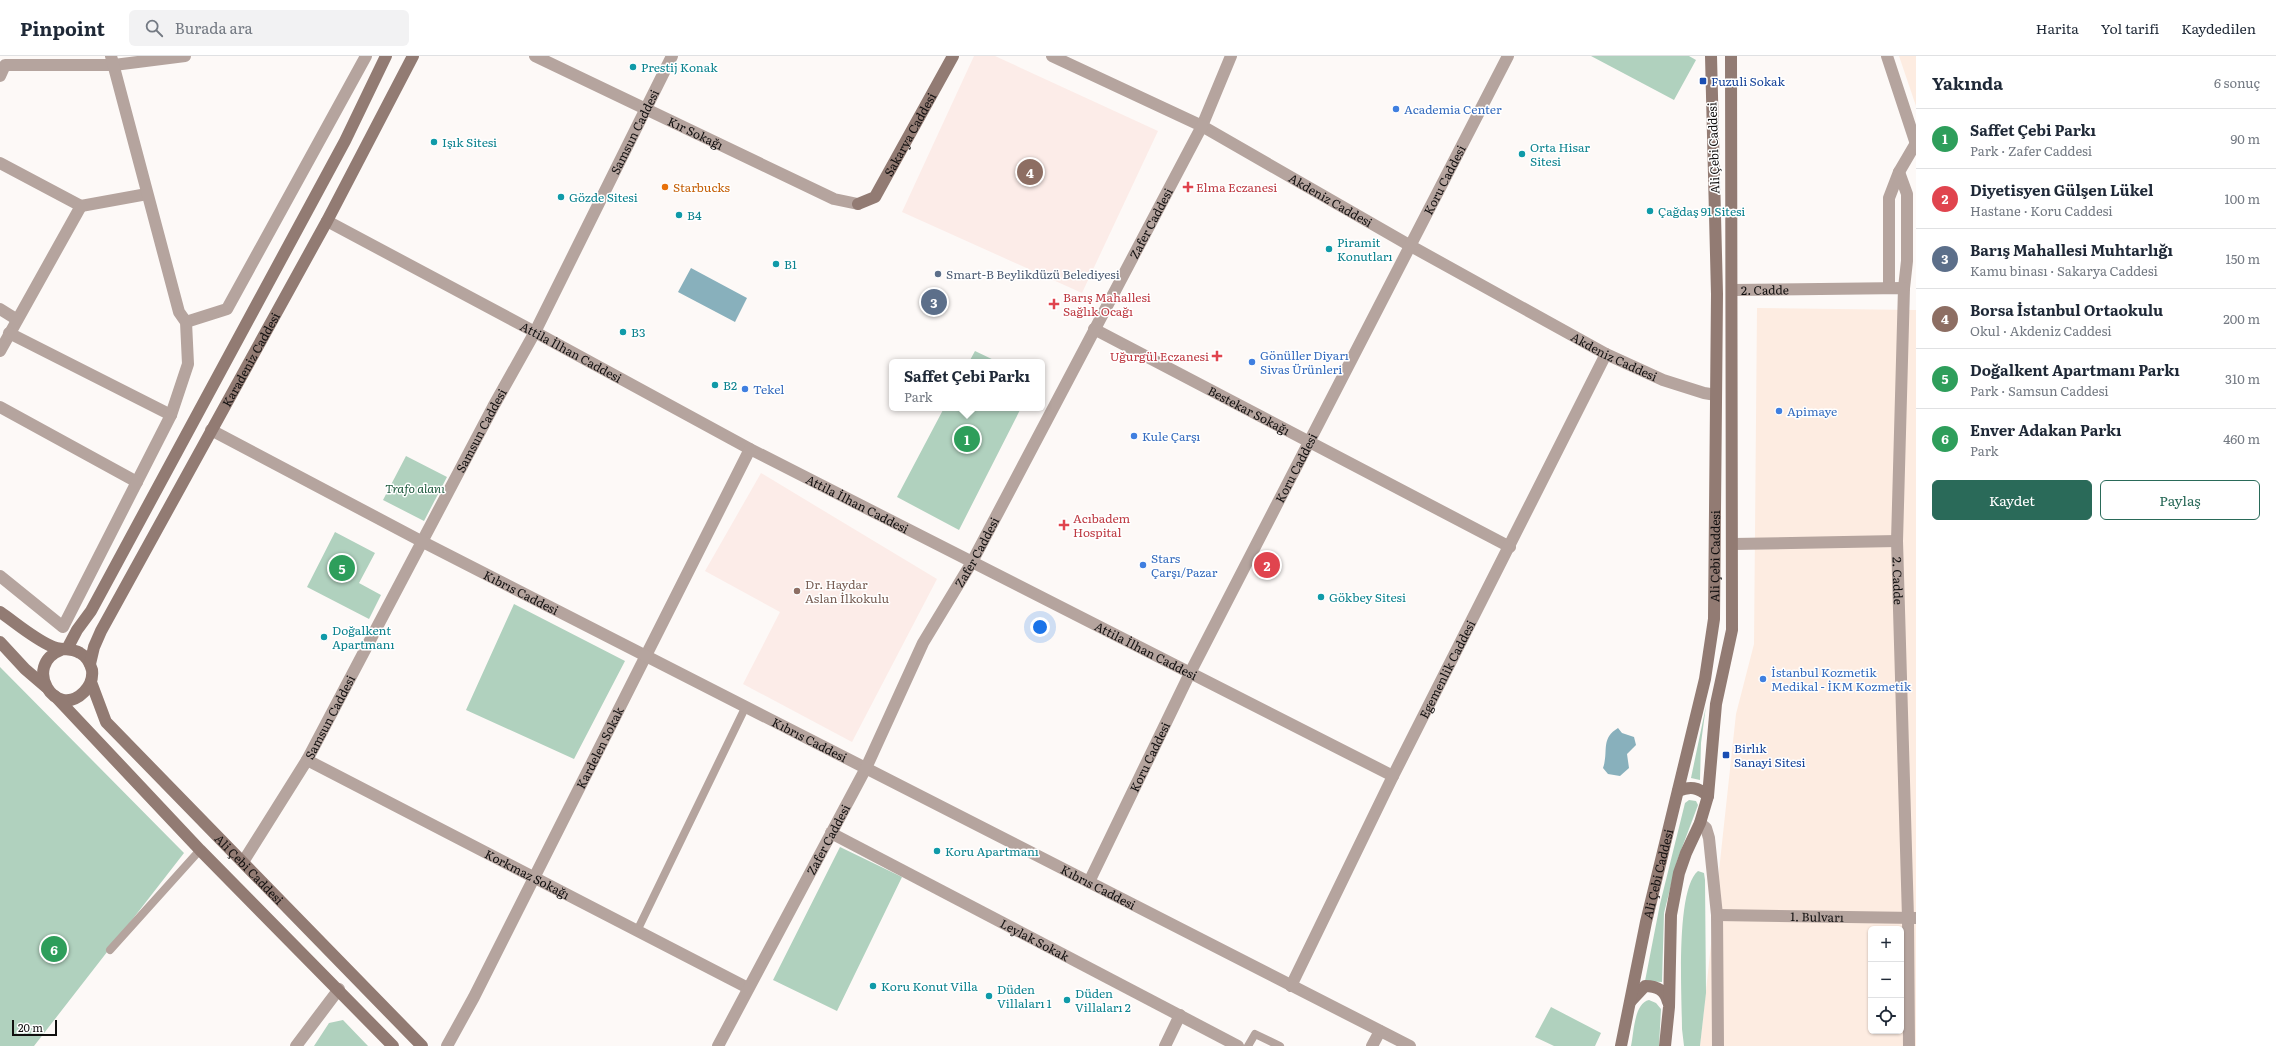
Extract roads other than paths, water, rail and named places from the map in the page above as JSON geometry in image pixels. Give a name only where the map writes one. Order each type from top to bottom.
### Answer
[{"type":"main road","name":"Karadeniz Caddesi","points":[[64,649],[91,611],[341,148],[386,56]]},
{"type":"main road","name":"Karadeniz Caddesi","points":[[90,664],[94,648],[101,631],[327,222],[413,56]]},
{"type":"main road","name":"Sakarya Caddesi","points":[[858,204],[875,197],[952,56]]},
{"type":"main road","name":"Ali Çebi Caddesi","points":[[1621,1046],[1646,922],[1705,679],[1714,619],[1717,287],[1711,56]]},
{"type":"main road","name":"Ali Çebi Caddesi","points":[[1665,1046],[1669,1007],[1670,915],[1679,873],[1686,852],[1700,823],[1708,796],[1716,704],[1732,630],[1731,56]]},
{"type":"main road","points":[[0,612],[42,642],[81,653],[90,664],[91,682],[79,697],[65,700],[54,696],[25,669],[0,642]]},
{"type":"main road","points":[[46,687],[44,681],[45,664],[52,654],[64,649]]},
{"type":"main road","name":"Ali Çebi Caddesi","points":[[91,682],[106,722],[422,1046]]},
{"type":"main road","name":"Ali Çebi Caddesi","points":[[54,696],[200,850],[339,989],[393,1046]]},
{"type":"main road","points":[[1678,791],[1686,788],[1694,788],[1702,791],[1708,796]]},
{"type":"main road","points":[[1629,1003],[1636,992],[1645,986],[1653,986],[1661,989],[1666,994],[1669,1007]]},
{"type":"street","points":[[0,76],[5,65],[186,56]]},
{"type":"street","points":[[186,322],[227,309],[366,56]]},
{"type":"street","name":"Kır Sokağı","points":[[535,56],[644,110],[834,199],[858,204]]},
{"type":"street","name":"Samsun Caddesi","points":[[243,862],[307,760],[421,541],[535,332],[672,56]]},
{"type":"street","name":"Akdeniz Caddesi","points":[[1052,56],[1202,126],[1409,245],[1606,354],[1664,380],[1704,393],[1716,395]]},
{"type":"street","name":"Zafer Caddesi","points":[[718,1046],[866,768],[923,643],[972,562],[1202,126],[1231,56]]},
{"type":"street","name":"Koru Caddesi","points":[[1089,882],[1190,673],[1308,440],[1508,56]]},
{"type":"street","points":[[1887,56],[1916,143],[1899,172],[1889,198],[1889,287]]},
{"type":"street","points":[[0,576],[63,627],[171,415],[188,364],[186,322],[179,312],[112,60]]},
{"type":"street","points":[[0,163],[81,206],[147,194]]},
{"type":"street","points":[[1899,172],[1907,194],[1907,261],[1904,288]]},
{"type":"street","points":[[0,351],[16,319],[81,206]]},
{"type":"street","name":"Attila İlhan Caddesi","points":[[327,222],[535,332],[750,449],[1393,776]]},
{"type":"street","name":"2. Cadde","points":[[1732,290],[1904,288],[1897,541],[1912,918],[1909,1046]]},
{"type":"street","points":[[0,309],[16,319]]},
{"type":"street","name":"Bestekar Sokağı","points":[[1094,329],[1510,547]]},
{"type":"street","points":[[9,333],[171,415]]},
{"type":"street","name":"Egemenlik Caddesi","points":[[1291,986],[1393,776],[1510,547],[1606,354]]},
{"type":"street","points":[[0,407],[137,482]]},
{"type":"street","name":"Kıbrıs Caddesi","points":[[211,430],[421,541],[647,655],[1380,1032],[1410,1046]]},
{"type":"street","name":"Kardelen Sokak","points":[[447,1046],[534,878],[750,449]]},
{"type":"street","points":[[1733,544],[1897,541]]},
{"type":"street","name":"Korkmaz Sokağı","points":[[307,760],[748,988]]},
{"type":"street","points":[[1700,823],[1706,828],[1709,838],[1717,915],[1718,1046]]},
{"type":"street","name":"Leylak Sokak","points":[[831,833],[1238,1046]]},
{"type":"street","name":"1. Bulvarı","points":[[1717,915],[1912,918]]},
{"type":"street","points":[[296,1046],[339,989]]},
{"type":"street","points":[[1165,1046],[1180,1015]]},
{"type":"street","points":[[1372,1046],[1380,1032]]},
{"type":"lane","points":[[637,931],[746,706]]},
{"type":"lane","points":[[110,950],[200,850]]},
{"type":"lane","points":[[1248,1046],[1255,1034],[1280,1046]]},
{"type":"water","points":[[691,268],[747,298],[735,322],[678,292]]},
{"type":"water","points":[[1618,728],[1622,733],[1634,737],[1636,745],[1627,754],[1629,768],[1620,776],[1608,774],[1603,768],[1607,741],[1612,732]]},
{"type":"place","name":"Prestij Konak","points":[[633,67]]},
{"type":"place","name":"Fuzuli Sokak","points":[[1703,81]]},
{"type":"place","name":"Academia Center","points":[[1396,109]]},
{"type":"place","name":"Işık Sitesi","points":[[434,142]]},
{"type":"place","name":"Orta Hisar Sitesi","points":[[1522,154]]},
{"type":"place","name":"Borsa İstanbul Ortaokulu","points":[[1030,172]]},
{"type":"place","name":"Starbucks","points":[[665,187]]},
{"type":"place","name":"Elma Eczanesi","points":[[1188,187]]},
{"type":"place","name":"Gözde Sitesi","points":[[561,197]]},
{"type":"place","name":"Çağdaş 91 Sitesi","points":[[1650,211]]},
{"type":"place","name":"B4","points":[[679,215]]},
{"type":"place","name":"Piramit Konutları","points":[[1329,249]]},
{"type":"place","name":"B1","points":[[776,264]]},
{"type":"place","name":"Smart-B Beylikdüzü Belediyesi","points":[[938,274]]},
{"type":"place","name":"Barış Mahallesi Muhtarlığı","points":[[934,302]]},
{"type":"place","name":"Barış Mahallesi Sağlık Ocağı","points":[[1054,304]]},
{"type":"place","name":"B3","points":[[623,332]]},
{"type":"place","name":"Uğurgül Eczanesi","points":[[1217,356]]},
{"type":"place","name":"Gönüller Diyarı Sivas Ürünleri","points":[[1252,362]]},
{"type":"place","name":"B2","points":[[715,385]]},
{"type":"place","name":"Tekel","points":[[745,389]]},
{"type":"place","name":"Apimaye","points":[[1779,411]]},
{"type":"place","name":"Kule Çarşı","points":[[1134,436]]},
{"type":"place","name":"Saffet Çebi Parkı","points":[[967,439]]},
{"type":"place","name":"Acıbadem Hospital","points":[[1064,525]]},
{"type":"place","name":"Stars Çarşı/Pazar","points":[[1143,565]]},
{"type":"place","name":"Diyetisyen Gülşen Lükel","points":[[1267,565]]},
{"type":"place","name":"Doğalkent Apartmanı Parkı","points":[[342,568]]},
{"type":"place","name":"Dr. Haydar Aslan İlkokulu","points":[[797,591]]},
{"type":"place","name":"Gökbey Sitesi","points":[[1321,597]]},
{"type":"place","name":"Doğalkent Apartmanı","points":[[324,637]]},
{"type":"place","name":"İstanbul Kozmetik Medikal - İKM Kozmetik","points":[[1763,679]]},
{"type":"place","name":"Birlık Sanayi Sitesi","points":[[1726,755]]},
{"type":"place","name":"Koru Apartmanı","points":[[937,851]]},
{"type":"place","name":"Enver Adakan Parkı","points":[[54,949]]},
{"type":"place","name":"Koru Konut Villa","points":[[873,986]]},
{"type":"place","name":"Düden Villaları 1","points":[[989,996]]},
{"type":"place","name":"Düden Villaları 2","points":[[1067,1000]]},
{"type":"park label","name":"Trafo alanı","points":[[415,488]]}]
